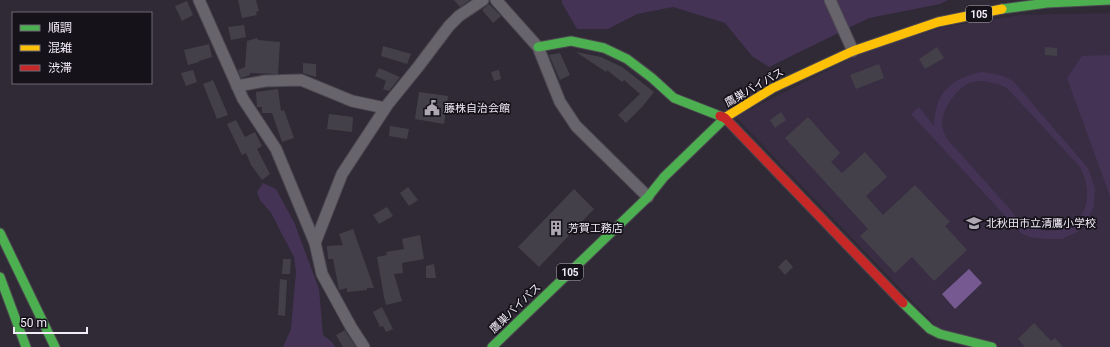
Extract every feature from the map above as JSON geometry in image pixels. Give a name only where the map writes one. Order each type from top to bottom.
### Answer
[{"type":"main road","name":"鷹巣バイパス","points":[[492,347],[648,196],[664,177],[725,118],[773,88],[853,51],[938,22],[1013,7],[1047,3],[1110,0]]},
{"type":"main road","points":[[538,47],[571,41],[604,48],[627,59],[652,78],[674,98],[725,118],[905,305],[930,329],[940,334],[992,347]]},
{"type":"main road","points":[[0,233],[55,347]]},
{"type":"main road","points":[[0,276],[26,347]]},
{"type":"street","points":[[199,0],[243,99],[276,149],[315,243],[322,274],[351,328],[364,347]]},
{"type":"street","points":[[315,243],[342,174],[385,108],[449,26],[459,16],[483,0]]},
{"type":"street","points":[[496,0],[538,47],[560,102],[576,126],[648,196]]},
{"type":"street","points":[[830,0],[853,51]]},
{"type":"street","points":[[237,86],[265,81],[301,80],[352,101],[385,108]]},
{"type":"shaded area","points":[[562,0],[948,0],[940,4],[869,18],[769,67],[752,56],[725,23],[673,7],[637,14],[608,29],[577,29],[562,3]]},
{"type":"shaded area","name":"北秋田市立清鷹小学校","points":[[1110,13],[1110,347],[980,347],[938,328],[736,117],[865,51],[944,27],[1019,15]]},
{"type":"shaded area","points":[[1110,55],[1110,196],[1067,78],[1082,56]]},
{"type":"shaded area","points":[[981,72],[990,73],[1013,81],[1088,168],[1095,188],[1094,206],[1087,221],[1077,232],[1062,239],[1029,237],[1021,233],[911,114],[919,107],[934,126],[935,112],[942,95],[952,84],[973,74]],"holes":[[[977,81],[998,84],[1007,88],[1080,167],[1085,178],[1087,190],[1085,208],[1077,220],[1060,230],[1047,231],[1025,226],[947,139],[943,130],[943,116],[954,95],[960,89],[972,82]]]},
{"type":"shaded area","points":[[263,183],[276,189],[294,222],[319,289],[323,335],[332,342],[335,347],[283,347],[291,329],[296,272],[294,257],[271,213],[260,200],[257,192]]},
{"type":"shaded area","points":[[969,269],[982,283],[955,309],[942,294]]},
{"type":"building","points":[[238,0],[256,0],[259,11],[256,12],[257,15],[242,18]]},
{"type":"building","points":[[454,0],[470,0],[460,7]]},
{"type":"building","points":[[187,1],[193,15],[182,21],[175,6]]},
{"type":"building","points":[[489,4],[501,16],[493,23],[482,10]]},
{"type":"building","points":[[244,25],[246,37],[231,40],[228,27]]},
{"type":"building","points":[[257,38],[258,40],[280,42],[278,74],[250,73],[250,75],[241,78],[238,70],[245,67],[247,41]]},
{"type":"building","points":[[209,44],[212,57],[188,65],[184,50]]},
{"type":"building","points":[[383,46],[411,54],[407,64],[381,56]]},
{"type":"building","points":[[937,47],[944,58],[925,69],[919,59]]},
{"type":"building","points":[[1045,47],[1057,48],[1057,56],[1045,55]]},
{"type":"building","points":[[576,52],[601,57],[622,67],[654,92],[626,123],[618,115],[640,94],[624,80],[622,82],[607,70],[606,72]]},
{"type":"building","points":[[560,53],[570,75],[560,80],[549,55]]},
{"type":"building","points":[[303,63],[316,64],[316,77],[303,73]]},
{"type":"building","points":[[879,64],[884,78],[856,89],[850,75]]},
{"type":"building","points":[[379,68],[400,77],[389,91],[383,89],[386,81],[375,76]]},
{"type":"building","points":[[193,70],[197,82],[186,86],[181,73]]},
{"type":"building","points":[[499,70],[501,79],[494,81],[491,72]]},
{"type":"building","points":[[213,80],[228,115],[217,119],[203,84]]},
{"type":"building","points":[[278,89],[281,111],[284,110],[294,138],[282,142],[272,113],[262,113],[262,107],[257,107],[256,92]]},
{"type":"building","name":"藤株自治会館","points":[[419,92],[448,96],[444,124],[415,119]]},
{"type":"building","points":[[781,112],[786,120],[775,128],[770,120]]},
{"type":"building","points":[[329,114],[353,117],[352,132],[327,129]]},
{"type":"building","points":[[808,117],[840,153],[831,162],[842,173],[865,152],[887,177],[866,196],[883,215],[915,185],[950,222],[945,226],[967,250],[934,281],[912,257],[895,273],[860,236],[868,229],[785,138]]},
{"type":"building","points":[[236,120],[245,137],[255,132],[262,146],[257,149],[270,174],[262,180],[251,165],[246,153],[242,155],[227,124]]},
{"type":"building","points":[[390,126],[409,129],[407,139],[389,136]]},
{"type":"building","points":[[408,187],[418,200],[409,206],[400,193]]},
{"type":"building","name":"芳賀工務店","points":[[574,189],[594,209],[539,267],[518,247]]},
{"type":"building","points":[[387,207],[393,216],[379,224],[373,215]]},
{"type":"building","points":[[353,229],[374,288],[347,292],[347,288],[339,290],[333,259],[328,259],[327,246],[343,245],[339,234]]},
{"type":"building","points":[[420,235],[424,259],[402,263],[403,273],[394,274],[402,301],[386,305],[377,257],[387,255],[386,252],[404,249],[402,239]]},
{"type":"building","points":[[283,259],[291,259],[290,274],[282,274]]},
{"type":"building","points":[[786,259],[793,267],[785,275],[778,267]]},
{"type":"building","points":[[434,264],[436,278],[426,278],[426,266]]},
{"type":"building","points":[[280,279],[287,280],[285,316],[278,315]]},
{"type":"building","points":[[382,307],[393,329],[386,332],[383,326],[380,327],[373,312]]},
{"type":"building","points":[[1034,323],[1051,341],[1055,338],[1063,347],[1025,347],[1018,339]]},
{"type":"building","points":[[345,330],[356,347],[343,347],[336,335]]},
{"type":"traffic: fast","points":[[1002,9],[1047,3],[1110,0]]},
{"type":"traffic: fast","points":[[538,47],[571,41],[604,48],[627,59],[652,78],[674,98],[720,116]]},
{"type":"traffic: fast","points":[[492,347],[648,197],[664,177],[726,117]]},
{"type":"traffic: fast","points":[[0,233],[55,347]]},
{"type":"traffic: fast","points":[[0,277],[26,347]]},
{"type":"traffic: fast","points":[[903,303],[930,329],[940,334],[992,347]]},
{"type":"traffic: slow","points":[[726,117],[773,88],[853,51],[938,22],[1002,9]]},
{"type":"traffic: jam","points":[[720,116],[725,118],[903,303]]},
{"type":"place","name":"藤株自治会館","points":[[432,108]]},
{"type":"place","name":"北秋田市立清鷹小学校","points":[[974,223]]},
{"type":"place","name":"芳賀工務店","points":[[556,228]]}]
